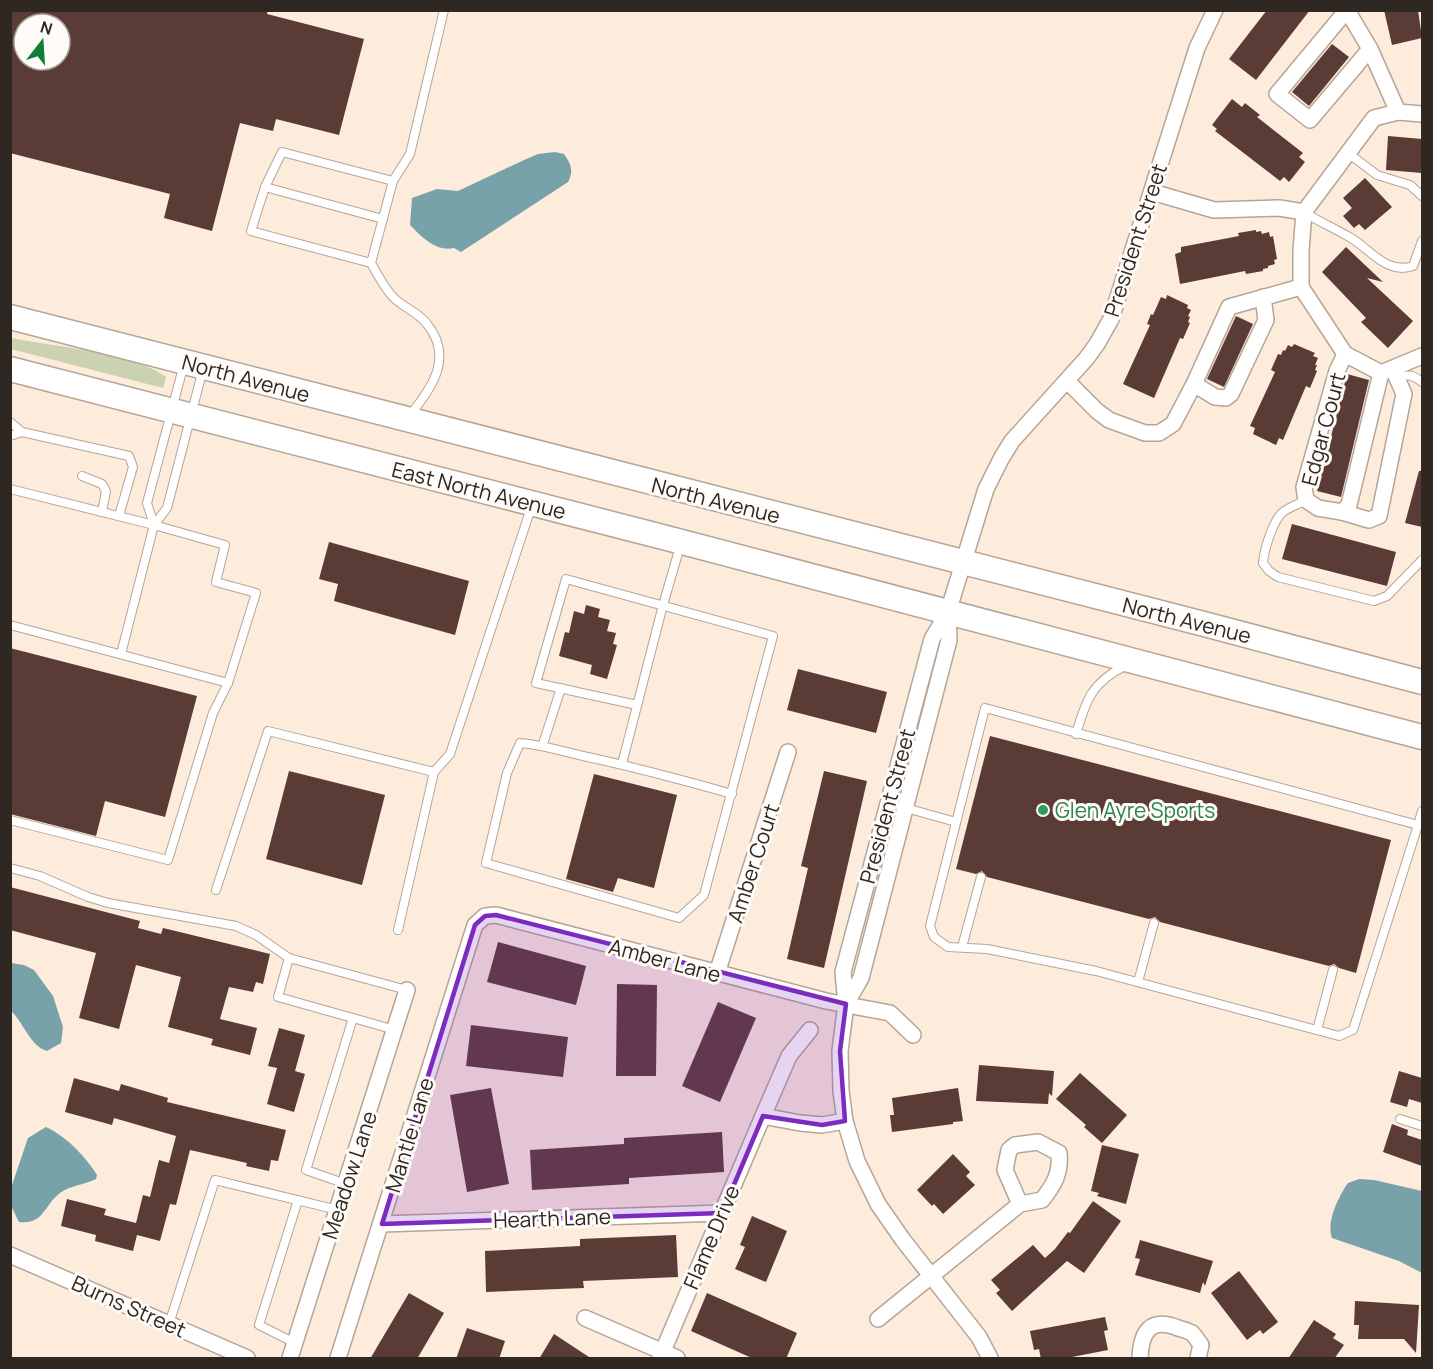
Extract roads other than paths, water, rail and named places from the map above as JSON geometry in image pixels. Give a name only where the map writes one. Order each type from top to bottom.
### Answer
[{"type":"main road","name":"North Avenue","points":[[10,317],[1215,626],[1422,682]]},
{"type":"main road","name":"East North Avenue","points":[[10,369],[948,612]]},
{"type":"main road","points":[[948,612],[1422,736]]},
{"type":"street","name":"President Street","points":[[990,1359],[979,1337],[878,1204],[857,1161],[845,1120],[841,1091],[840,1052],[846,1004],[843,972],[932,639],[948,612],[986,489],[1012,441],[1068,381],[1097,344],[1111,319],[1197,48],[1215,10]]},
{"type":"street","points":[[1370,49],[1310,120],[1277,94],[1347,10],[1370,49],[1398,112]]},
{"type":"street","points":[[1342,512],[1369,520],[1379,516],[1404,394],[1390,373],[1345,354],[1301,287],[1300,250],[1304,212],[1374,118],[1398,112],[1422,114]]},
{"type":"street","points":[[1152,192],[1214,210],[1279,208],[1304,212]]},
{"type":"street","points":[[1068,381],[1108,420],[1145,433],[1159,433],[1173,424],[1229,307],[1301,287]]},
{"type":"street","points":[[1194,384],[1215,397],[1226,398],[1231,394],[1266,320],[1263,297]]},
{"type":"street","name":"Edgar Court","points":[[1345,354],[1337,371],[1304,487],[1306,500],[1318,508],[1342,512],[1349,505],[1390,373]]},
{"type":"street","points":[[1390,373],[1422,356]]},
{"type":"street","name":"President Street","points":[[846,1004],[861,978],[906,807],[949,640],[948,612]]},
{"type":"street","name":"Amber Court","points":[[717,973],[788,752]]},
{"type":"street","name":"Amber Lane","points":[[485,916],[496,915],[826,1001],[890,1013],[913,1035]]},
{"type":"street","name":"Mantle Lane","points":[[338,1359],[475,925],[485,916]]},
{"type":"street","name":"Meadow Lane","points":[[290,1359],[406,990]]},
{"type":"street","name":"Flame Drive","points":[[661,1355],[789,1056],[810,1030]]},
{"type":"street","points":[[763,1116],[822,1125],[845,1120]]},
{"type":"street","points":[[878,1319],[1020,1204]]},
{"type":"street","name":"Hearth Lane","points":[[382,1224],[722,1213]]},
{"type":"street","name":"Burns Street","points":[[10,1255],[247,1359]]},
{"type":"street","points":[[585,1318],[661,1355],[678,1359]]},
{"type":"street","points":[[1140,1359],[1140,1345],[1149,1328],[1159,1323],[1169,1324],[1192,1333],[1201,1345],[1198,1359]]},
{"type":"lane","points":[[405,420],[434,383],[439,364],[438,350],[434,334],[427,324],[418,314],[395,299],[385,288],[371,263],[393,181],[410,154],[444,10]]},
{"type":"lane","points":[[371,263],[251,231],[266,187],[282,152],[393,181]]},
{"type":"lane","points":[[1348,153],[1377,175],[1410,185],[1422,196]]},
{"type":"lane","points":[[266,187],[382,219]]},
{"type":"lane","points":[[1304,212],[1347,235],[1376,258],[1396,268],[1413,266],[1422,242]]},
{"type":"lane","points":[[154,525],[147,503],[181,413],[194,365]]},
{"type":"lane","points":[[121,654],[154,525],[167,508],[181,413],[194,365]]},
{"type":"lane","points":[[1390,373],[1413,375],[1422,382]]},
{"type":"lane","points":[[10,422],[22,432]]},
{"type":"lane","points":[[10,429],[129,456],[133,467],[119,516]]},
{"type":"lane","points":[[10,436],[22,432]]},
{"type":"lane","points":[[82,476],[102,484],[106,491],[102,512]]},
{"type":"lane","points":[[10,489],[225,545],[216,582],[256,593],[228,683],[213,713],[168,860],[10,820]]},
{"type":"lane","points":[[1306,500],[1284,511],[1278,518],[1268,540],[1263,562],[1269,571],[1278,577],[1374,602],[1387,596],[1422,560]]},
{"type":"lane","points":[[398,930],[434,771],[450,754],[532,504]]},
{"type":"lane","points":[[622,764],[663,605],[682,542]]},
{"type":"lane","points":[[637,705],[536,683],[566,579],[773,636],[732,794],[704,896],[679,918],[486,863],[507,773],[520,742],[543,744],[581,756],[622,764],[732,794]]},
{"type":"lane","points":[[10,625],[228,683]]},
{"type":"lane","points":[[1076,734],[1087,698],[1094,688],[1103,678],[1135,661]]},
{"type":"lane","points":[[543,744],[561,688]]},
{"type":"lane","points":[[1418,825],[985,708],[930,926],[934,937],[948,947],[1009,954],[1096,971],[1339,1036],[1353,1030],[1418,825],[1422,811]]},
{"type":"lane","points":[[216,890],[268,731],[434,771]]},
{"type":"lane","points":[[888,803],[956,822]]},
{"type":"lane","points":[[10,868],[40,876],[88,897],[108,903],[236,926],[255,935],[289,958],[406,990]]},
{"type":"lane","points":[[962,947],[981,877]]},
{"type":"lane","points":[[1138,982],[1154,922]]},
{"type":"lane","points":[[289,958],[278,997],[395,1030]]},
{"type":"lane","points":[[1317,1030],[1333,970]]},
{"type":"lane","points":[[346,1184],[306,1170],[353,1018]]},
{"type":"lane","points":[[1400,1119],[1422,1126]]},
{"type":"lane","points":[[169,1324],[215,1180],[338,1210]]},
{"type":"lane","points":[[295,1343],[259,1325],[298,1200]]},
{"type":"water","points":[[555,152],[564,154],[570,164],[571,174],[568,182],[461,252],[454,248],[435,246],[410,225],[412,198],[437,189],[458,191],[538,154]]},
{"type":"water","points":[[11,963],[24,965],[34,970],[53,996],[63,1027],[61,1043],[47,1051],[36,1044],[11,1011]]},
{"type":"water","points":[[46,1127],[68,1141],[81,1154],[97,1175],[96,1179],[60,1193],[34,1220],[19,1222],[11,1206],[11,1188],[28,1138]]},
{"type":"water","points":[[1359,1179],[1374,1180],[1422,1191],[1422,1273],[1399,1261],[1332,1238],[1331,1224],[1337,1202],[1348,1183]]},
{"type":"place","name":"Glen Ayre Sports","points":[[1043,810]]}]
